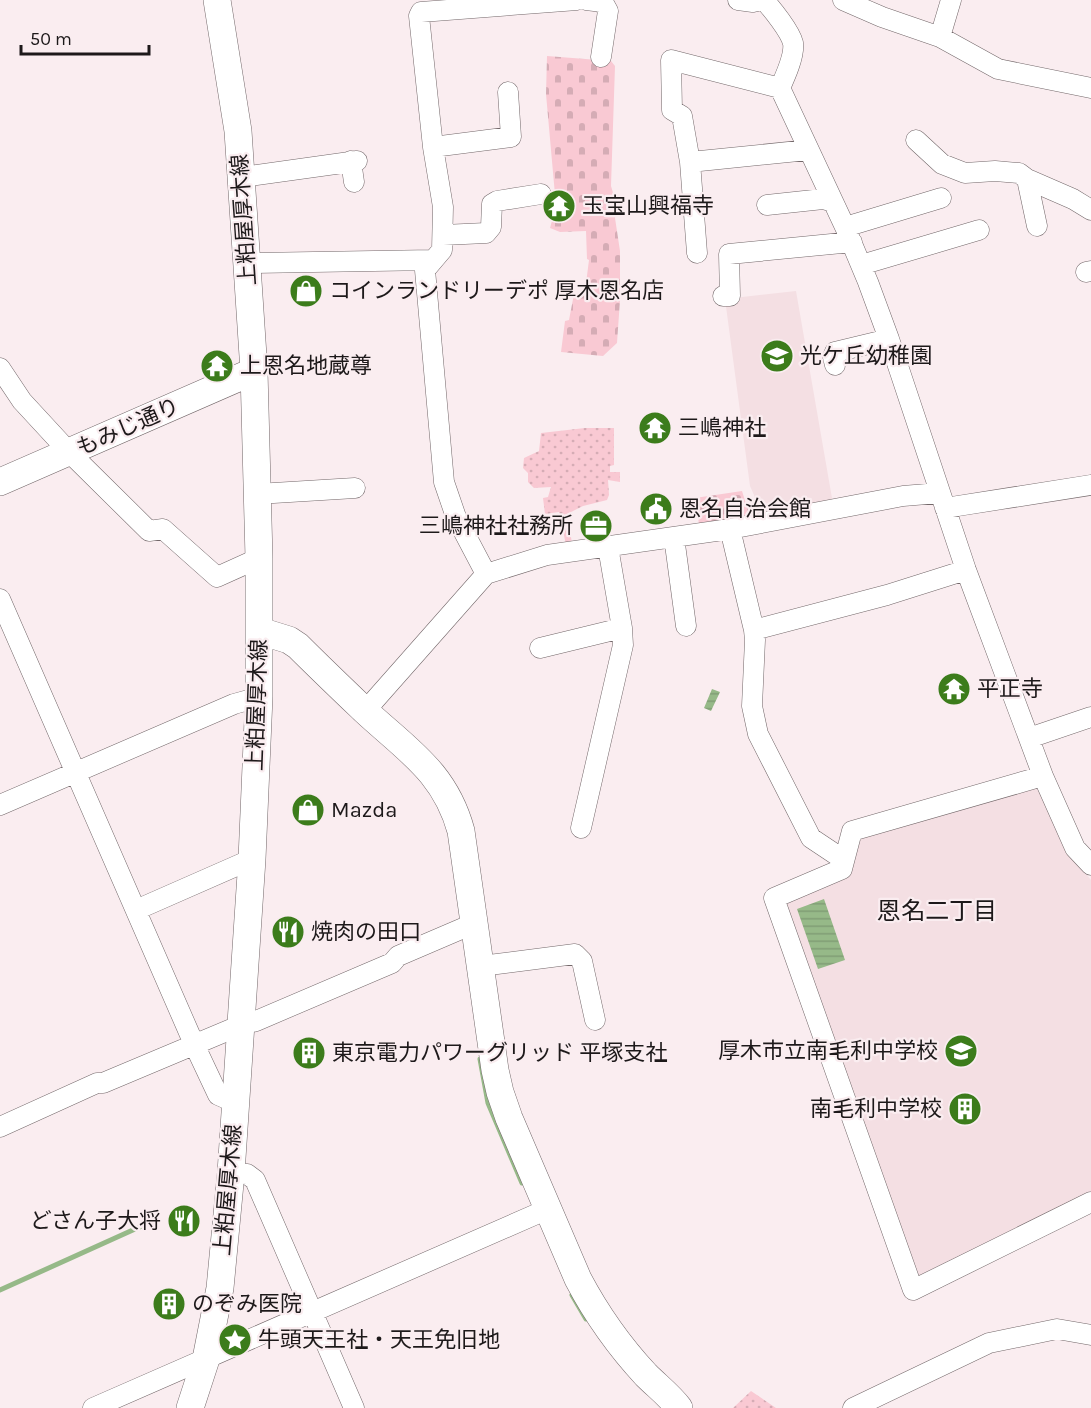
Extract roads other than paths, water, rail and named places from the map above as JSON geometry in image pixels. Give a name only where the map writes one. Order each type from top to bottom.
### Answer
[{"type":"main road","name":"上粕屋厚木線","points":[[198,1401],[220,1288],[231,1173],[252,859],[260,631],[255,371],[242,177],[238,131],[217,0]]},
{"type":"main road","name":"もみじ通り","points":[[0,482],[255,371]]},
{"type":"main road","points":[[260,631],[289,640],[298,646],[364,711],[426,765],[452,802],[462,831],[500,1092],[578,1279],[598,1313],[646,1374],[679,1408]]},
{"type":"street","points":[[486,574],[456,518],[444,483],[425,270],[442,250],[442,207],[419,16],[421,12],[505,3],[577,0]]},
{"type":"street","points":[[585,0],[603,2],[608,11],[601,57]]},
{"type":"street","points":[[738,0],[753,2],[763,0],[777,15],[793,43],[789,67],[780,88],[861,265],[889,339],[966,570],[1043,776],[1075,848],[1091,865]]},
{"type":"street","points":[[843,0],[882,17],[940,37],[998,69],[1091,88]]},
{"type":"street","points":[[940,37],[951,0]]},
{"type":"street","points":[[697,253],[690,162],[682,116],[672,110],[670,60],[780,88]]},
{"type":"street","points":[[434,147],[512,143],[512,98]]},
{"type":"street","points":[[916,140],[942,164],[965,173],[995,171],[1019,173],[1091,210]]},
{"type":"street","points":[[690,162],[808,150]]},
{"type":"street","points":[[242,177],[354,161],[354,182]]},
{"type":"street","points":[[1027,179],[1036,226]]},
{"type":"street","points":[[443,235],[486,232],[491,227],[491,197],[497,201],[541,194]]},
{"type":"street","points":[[723,296],[730,296],[729,254],[848,234],[923,209],[941,198]]},
{"type":"street","points":[[767,205],[823,200],[833,202]]},
{"type":"street","points":[[861,265],[969,237]]},
{"type":"street","points":[[247,262],[433,260]]},
{"type":"street","points":[[835,366],[833,357],[835,352],[889,339]]},
{"type":"street","points":[[0,368],[22,401],[70,453],[149,531],[163,529],[217,577],[259,558]]},
{"type":"street","points":[[364,711],[486,574],[548,555],[730,530],[903,496],[942,500],[1091,485]]},
{"type":"street","points":[[257,494],[355,488]]},
{"type":"street","points":[[730,530],[754,630],[752,706],[758,734],[811,838],[844,860]]},
{"type":"street","points":[[674,537],[686,626]]},
{"type":"street","points":[[579,818],[623,645],[608,547]]},
{"type":"street","points":[[754,630],[887,595],[966,570]]},
{"type":"street","points":[[0,599],[194,1044],[218,1095],[236,1103]]},
{"type":"street","points":[[540,648],[622,628]]},
{"type":"street","points":[[0,805],[234,704],[259,697]]},
{"type":"street","points":[[1029,738],[1091,717]]},
{"type":"street","points":[[1043,776],[852,831],[842,869],[774,898],[913,1290],[1091,1202]]},
{"type":"street","points":[[136,910],[252,859]]},
{"type":"street","points":[[0,1127],[89,1087],[256,1021],[392,963],[398,956],[475,923]]},
{"type":"street","points":[[482,966],[575,954],[582,962],[595,1020]]},
{"type":"street","points":[[231,1173],[247,1174],[255,1180],[354,1408]]},
{"type":"street","points":[[93,1408],[548,1209]]},
{"type":"street","points":[[853,1408],[988,1343],[1057,1329],[1091,1335]]},
{"type":"waterway","points":[[480,1059],[488,1103],[522,1183]]},
{"type":"waterway","points":[[0,1290],[155,1220]]},
{"type":"waterway","points":[[572,1295],[586,1319]]},
{"type":"place","name":"玉宝山興福寺","points":[[559,206]]},
{"type":"place","name":"コインランドリーデポ 厚木恩名店","points":[[306,291]]},
{"type":"place","name":"光ケ丘幼稚園","points":[[777,356]]},
{"type":"place","name":"上恩名地蔵尊","points":[[217,366]]},
{"type":"place","name":"三嶋神社","points":[[655,428]]},
{"type":"place","name":"恩名自治会館","points":[[656,509]]},
{"type":"place","name":"三嶋神社社務所","points":[[596,526]]},
{"type":"place","name":"平正寺","points":[[954,689]]},
{"type":"place","name":"Mazda","points":[[308,810]]},
{"type":"place","name":"焼肉の田口","points":[[288,932]]},
{"type":"place","name":"厚木市立南毛利中学校","points":[[961,1051]]},
{"type":"place","name":"東京電力パワーグリッド 平塚支社","points":[[309,1053]]},
{"type":"place","name":"南毛利中学校","points":[[965,1109]]},
{"type":"place","name":"どさん子大将","points":[[184,1221]]},
{"type":"place","name":"のぞみ医院","points":[[169,1304]]},
{"type":"place","name":"牛頭天王社・天王免旧地","points":[[235,1340]]},
{"type":"district","name":"恩名二丁目","points":[[937,911]]}]
